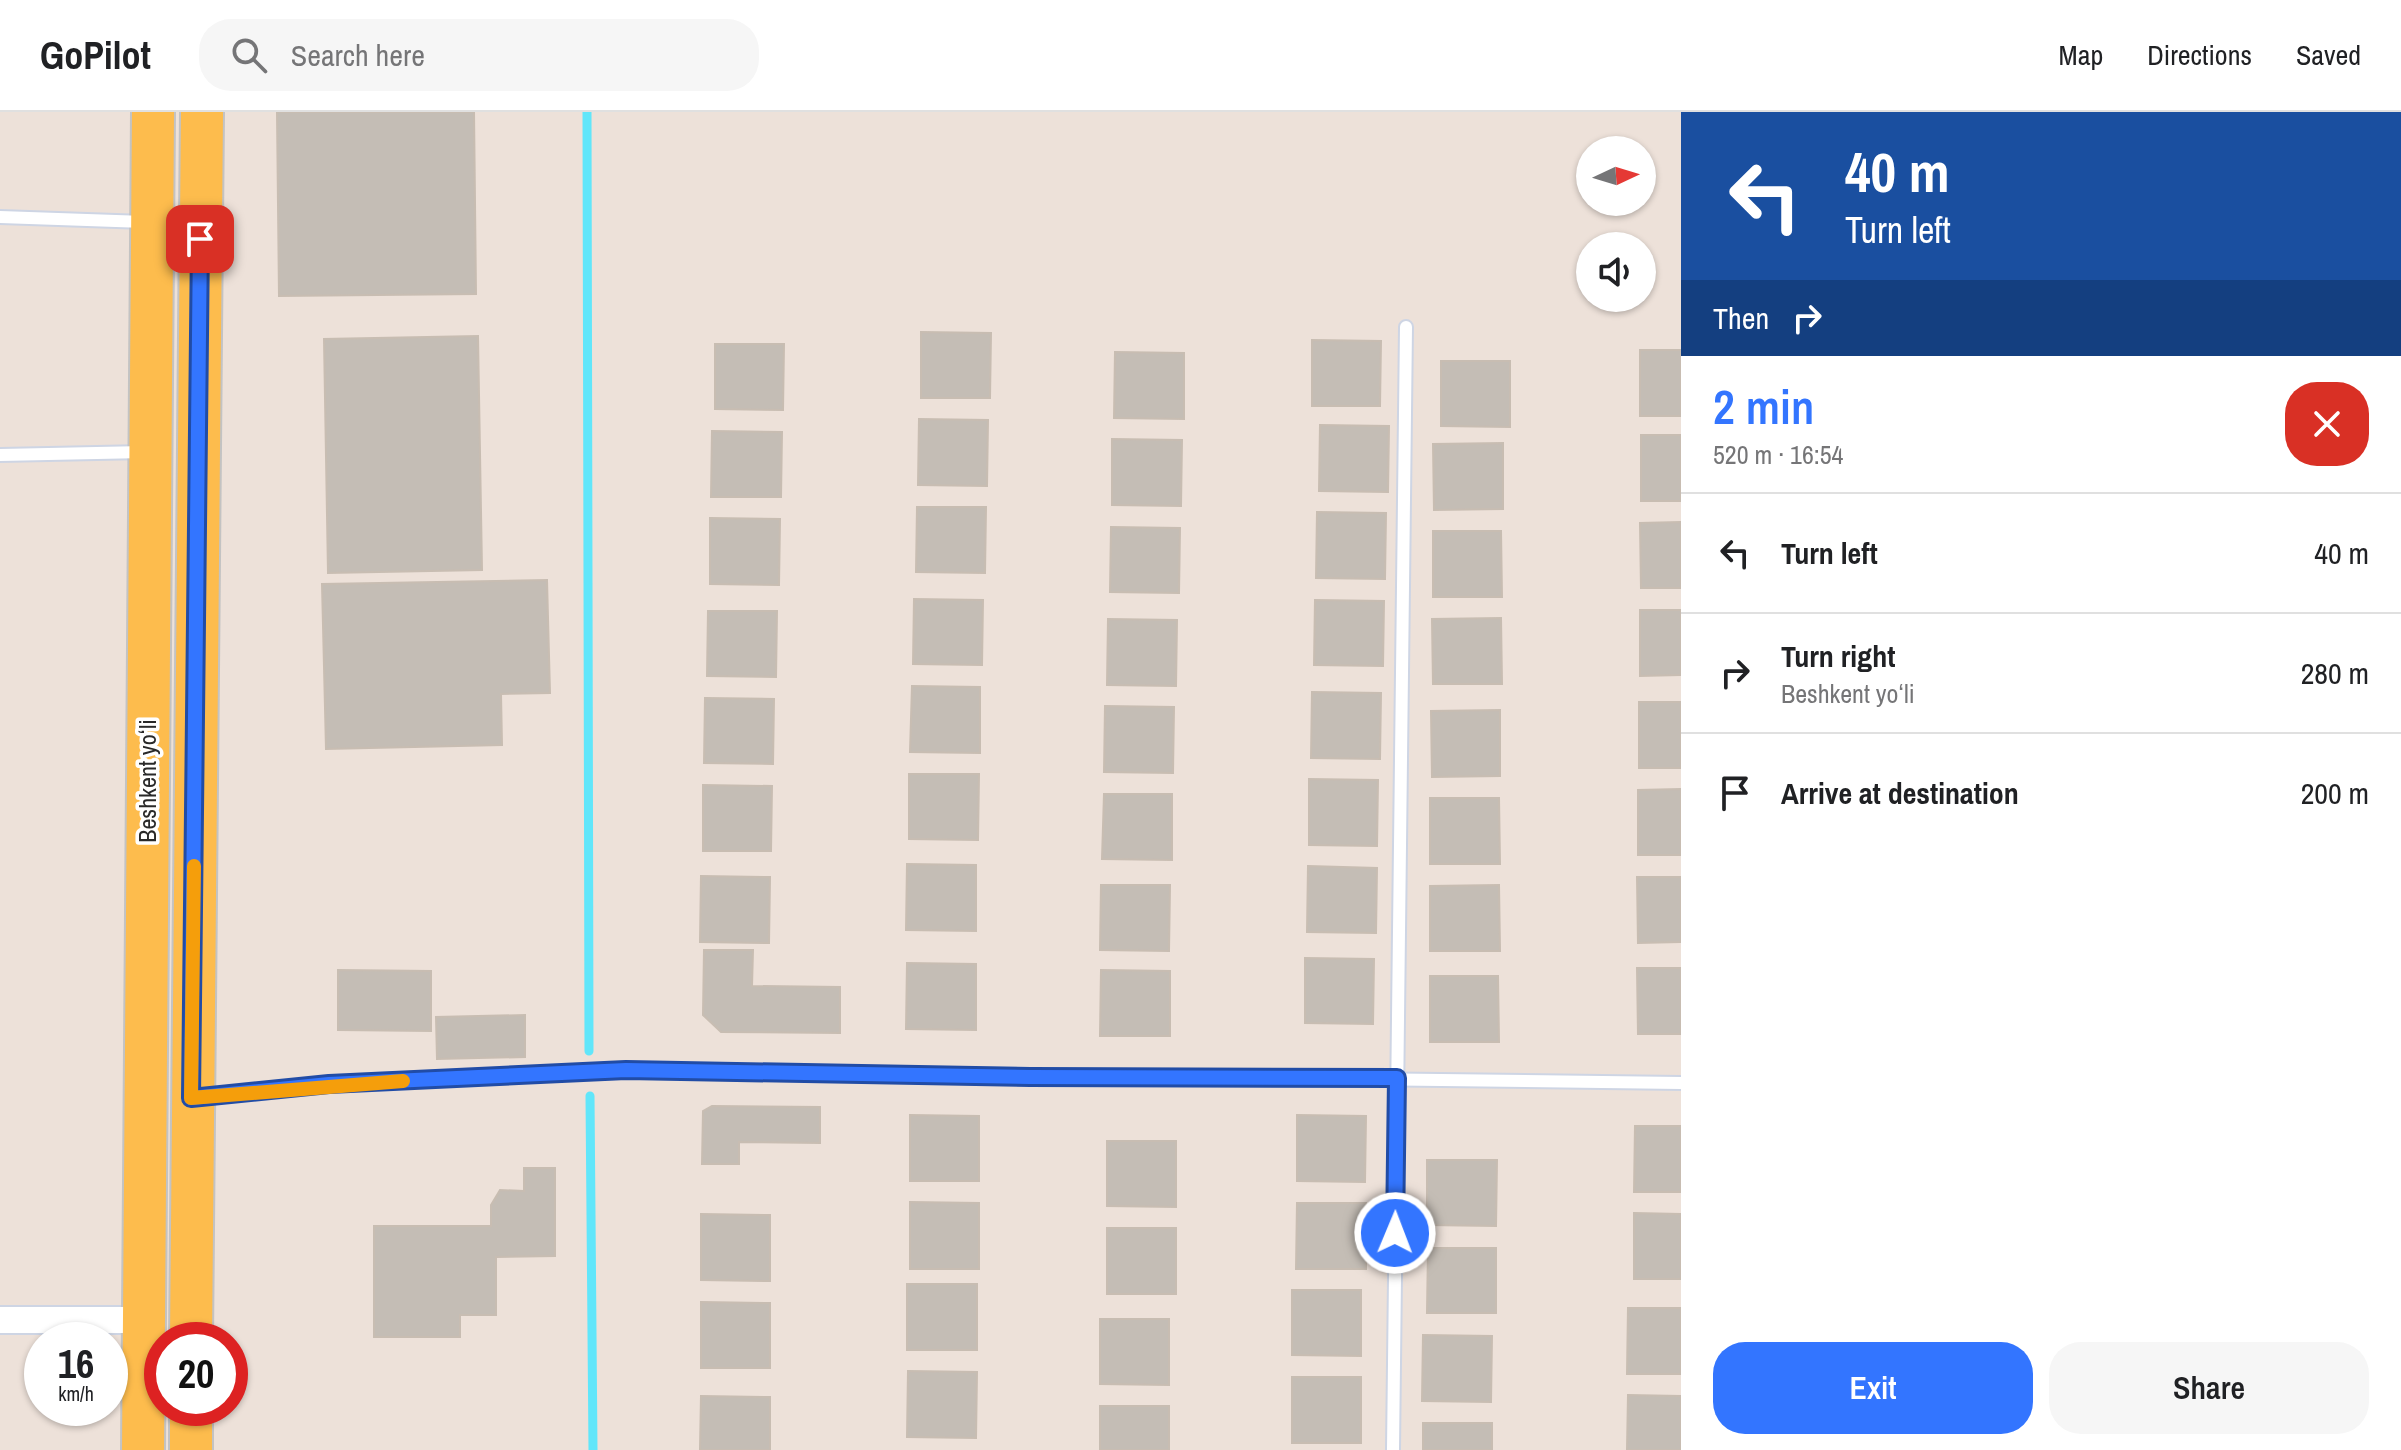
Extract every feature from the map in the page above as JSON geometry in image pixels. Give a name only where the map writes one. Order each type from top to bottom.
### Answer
[{"type":"main road","name":"Beshkent yoʻli","points":[[143,1450],[153,112]]},
{"type":"main road","name":"Beshkent yoʻli","points":[[191,1322],[202,112]]},
{"type":"main road","points":[[191,1426],[191,1450]]},
{"type":"street","points":[[0,1320],[143,1320]]},
{"type":"lane","points":[[0,217],[152,222]]},
{"type":"lane","points":[[1393,1450],[1406,327]]},
{"type":"lane","points":[[0,455],[150,452]]},
{"type":"lane","points":[[191,1098],[329,1084],[626,1070],[1681,1083]]},
{"type":"building","points":[[277,112],[474,112],[476,294],[279,296]]},
{"type":"building","points":[[921,332],[991,333],[990,398],[921,398]]},
{"type":"building","points":[[478,336],[482,570],[328,573],[324,339]]},
{"type":"building","points":[[1312,340],[1381,341],[1380,406],[1312,406]]},
{"type":"building","points":[[715,344],[784,344],[783,410],[715,409]]},
{"type":"building","points":[[1640,350],[1681,350],[1681,416],[1640,416]]},
{"type":"building","points":[[1115,352],[1184,353],[1184,419],[1114,418]]},
{"type":"building","points":[[1441,361],[1510,361],[1510,427],[1441,426]]},
{"type":"building","points":[[919,419],[988,420],[987,486],[918,485]]},
{"type":"building","points":[[1320,425],[1389,426],[1388,492],[1319,491]]},
{"type":"building","points":[[712,431],[782,432],[781,497],[711,497]]},
{"type":"building","points":[[1641,435],[1681,435],[1681,501],[1641,501]]},
{"type":"building","points":[[1112,439],[1182,440],[1181,506],[1112,505]]},
{"type":"building","points":[[1503,443],[1503,509],[1434,510],[1433,444]]},
{"type":"building","points":[[917,507],[986,507],[985,573],[916,572]]},
{"type":"building","points":[[1317,512],[1386,513],[1385,579],[1316,578]]},
{"type":"building","points":[[710,518],[780,519],[779,585],[710,584]]},
{"type":"building","points":[[1681,522],[1681,588],[1641,588],[1640,523]]},
{"type":"building","points":[[1111,527],[1180,528],[1179,593],[1110,592]]},
{"type":"building","points":[[1433,531],[1501,531],[1502,597],[1433,597]]},
{"type":"building","points":[[547,580],[550,693],[501,694],[502,745],[326,749],[322,584]]},
{"type":"building","points":[[914,599],[983,600],[982,665],[913,664]]},
{"type":"building","points":[[1315,600],[1384,601],[1383,666],[1314,665]]},
{"type":"building","points":[[1640,610],[1681,610],[1681,675],[1640,676]]},
{"type":"building","points":[[708,611],[777,611],[776,677],[707,676]]},
{"type":"building","points":[[1501,618],[1502,684],[1433,684],[1432,619]]},
{"type":"building","points":[[1108,619],[1177,620],[1176,686],[1107,685]]},
{"type":"building","points":[[912,686],[980,687],[980,753],[910,752]]},
{"type":"building","points":[[1312,692],[1381,693],[1380,759],[1311,758]]},
{"type":"building","points":[[705,698],[774,699],[773,764],[704,763]]},
{"type":"building","points":[[1639,702],[1681,702],[1681,768],[1639,768]]},
{"type":"building","points":[[1105,706],[1174,707],[1173,773],[1104,772]]},
{"type":"building","points":[[1500,710],[1500,776],[1432,777],[1431,711]]},
{"type":"building","points":[[909,774],[979,774],[978,840],[909,839]]},
{"type":"building","points":[[1309,779],[1378,780],[1377,846],[1309,845]]},
{"type":"building","points":[[703,785],[772,786],[771,851],[703,851]]},
{"type":"building","points":[[1681,789],[1681,855],[1638,855],[1638,790]]},
{"type":"building","points":[[1104,794],[1172,794],[1172,860],[1102,859]]},
{"type":"building","points":[[1430,798],[1499,798],[1500,864],[1430,864]]},
{"type":"building","points":[[907,864],[976,865],[976,931],[906,930]]},
{"type":"building","points":[[1308,866],[1377,868],[1376,933],[1307,932]]},
{"type":"building","points":[[701,876],[770,877],[769,943],[700,942]]},
{"type":"building","points":[[1637,877],[1681,877],[1681,942],[1638,943]]},
{"type":"building","points":[[1101,885],[1170,885],[1169,951],[1100,950]]},
{"type":"building","points":[[1499,885],[1500,951],[1430,951],[1430,886]]},
{"type":"building","points":[[704,950],[753,950],[752,986],[840,987],[840,1033],[721,1032],[703,1015]]},
{"type":"building","points":[[1305,958],[1374,959],[1373,1024],[1305,1023]]},
{"type":"building","points":[[907,963],[976,964],[976,1030],[906,1029]]},
{"type":"building","points":[[1637,968],[1681,968],[1681,1034],[1638,1034]]},
{"type":"building","points":[[338,970],[431,971],[431,1031],[338,1030]]},
{"type":"building","points":[[1101,970],[1170,971],[1170,1036],[1100,1036]]},
{"type":"building","points":[[1430,976],[1498,976],[1499,1042],[1430,1042]]},
{"type":"building","points":[[525,1015],[525,1057],[437,1059],[436,1017]]},
{"type":"building","points":[[712,1106],[820,1107],[820,1143],[739,1142],[739,1164],[702,1164],[703,1111]]},
{"type":"building","points":[[910,1115],[979,1116],[979,1181],[910,1181]]},
{"type":"building","points":[[1297,1115],[1366,1116],[1365,1182],[1297,1181]]},
{"type":"building","points":[[1635,1126],[1681,1126],[1681,1192],[1634,1192]]},
{"type":"building","points":[[1107,1141],[1176,1141],[1176,1207],[1107,1206]]},
{"type":"building","points":[[1427,1160],[1497,1160],[1496,1226],[1427,1225]]},
{"type":"building","points":[[524,1168],[555,1168],[555,1256],[496,1257],[496,1315],[460,1315],[460,1337],[374,1337],[374,1226],[491,1226],[491,1205],[500,1190],[524,1191]]},
{"type":"building","points":[[910,1202],[979,1203],[979,1269],[910,1269]]},
{"type":"building","points":[[1297,1203],[1366,1203],[1366,1269],[1296,1269]]},
{"type":"building","points":[[1634,1213],[1681,1214],[1681,1279],[1634,1279]]},
{"type":"building","points":[[701,1214],[770,1215],[770,1281],[701,1280]]},
{"type":"building","points":[[1107,1228],[1176,1228],[1176,1294],[1107,1294]]},
{"type":"building","points":[[1428,1248],[1496,1248],[1496,1313],[1427,1313]]},
{"type":"building","points":[[907,1284],[977,1284],[977,1350],[907,1350]]},
{"type":"building","points":[[1292,1290],[1361,1290],[1361,1356],[1292,1355]]},
{"type":"building","points":[[701,1302],[770,1303],[770,1368],[701,1368]]},
{"type":"building","points":[[1628,1308],[1681,1308],[1681,1374],[1627,1374]]},
{"type":"building","points":[[1100,1319],[1169,1319],[1169,1385],[1100,1384]]},
{"type":"building","points":[[1423,1335],[1492,1336],[1491,1402],[1422,1401]]},
{"type":"building","points":[[908,1371],[977,1372],[976,1438],[907,1437]]},
{"type":"building","points":[[1292,1377],[1361,1377],[1361,1443],[1292,1443]]},
{"type":"building","points":[[1628,1395],[1681,1396],[1681,1450],[1627,1450]]},
{"type":"building","points":[[701,1396],[770,1397],[770,1450],[700,1450]]},
{"type":"building","points":[[1100,1406],[1169,1406],[1169,1450],[1100,1450]]},
{"type":"building","points":[[1423,1423],[1492,1423],[1492,1450],[1423,1450]]},
{"type":"waterway","points":[[587,112],[589,1051]]},
{"type":"waterway","points":[[590,1096],[593,1450]]},
{"type":"slow traffic","points":[[194,866],[191,1098],[329,1084],[403,1081]]},
{"type":"route","points":[[200,239],[191,1098],[329,1084],[626,1070],[1030,1077],[1397,1078],[1395,1233]]}]
